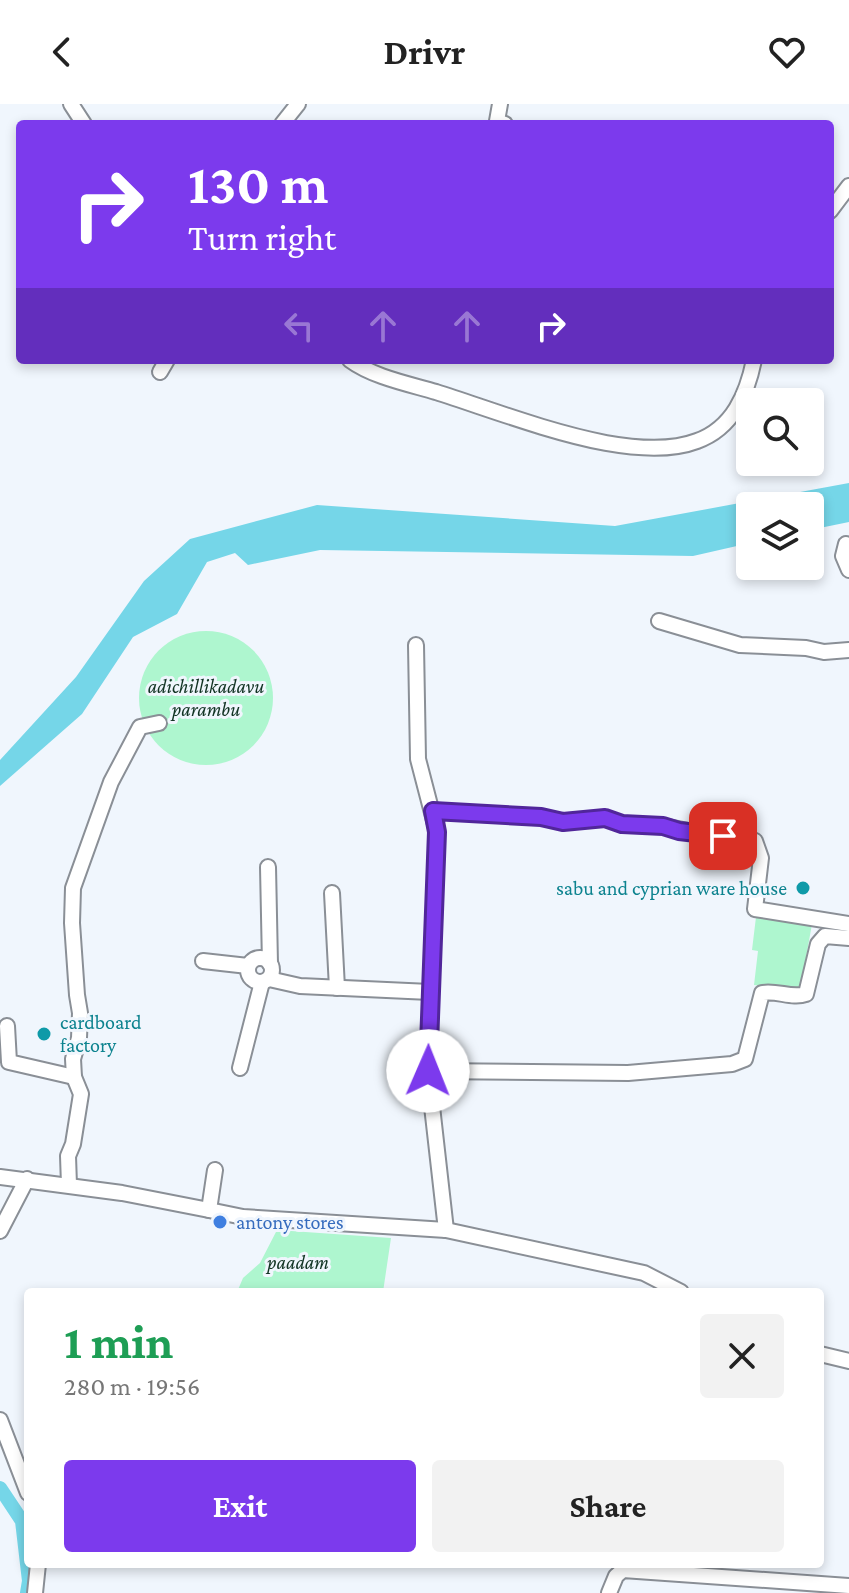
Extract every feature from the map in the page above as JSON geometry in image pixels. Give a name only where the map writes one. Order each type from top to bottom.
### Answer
[{"type":"street","points":[[285,120],[298,104]]},
{"type":"street","points":[[834,206],[849,186]]},
{"type":"street","points":[[359,364],[391,378],[555,429],[607,443],[644,447],[690,443],[717,431],[743,399],[753,364]]},
{"type":"street","points":[[846,544],[843,556],[849,570]]},
{"type":"street","points":[[659,621],[740,645],[806,648],[824,652],[849,650]]},
{"type":"street","points":[[416,645],[418,759],[437,832],[428,1071],[446,1230]]},
{"type":"street","points":[[69,1185],[68,1156],[73,1144],[81,1094],[74,1077],[73,1059],[79,1038],[80,1013],[73,888],[111,782],[140,727],[159,723]]},
{"type":"street","points":[[433,811],[541,817],[563,822],[605,818],[622,824],[663,826],[744,842],[755,841],[761,858],[755,909],[849,924]]},
{"type":"street","points":[[240,1068],[267,975],[268,867]]},
{"type":"street","points":[[332,893],[337,988]]},
{"type":"street","points":[[428,1071],[628,1073],[732,1064],[745,1059],[762,993],[798,997],[806,994],[818,944],[825,936],[849,938]]},
{"type":"street","points":[[203,961],[248,966],[253,960],[261,958],[267,975]]},
{"type":"street","points":[[267,975],[300,986],[430,992]]},
{"type":"street","points":[[7,1026],[9,1062],[74,1077]]},
{"type":"street","points":[[209,1210],[215,1170]]},
{"type":"street","points":[[0,1177],[69,1185],[243,1217],[446,1230],[644,1273],[660,1287]]},
{"type":"street","points":[[0,1231],[27,1179]]},
{"type":"street","points":[[824,1355],[849,1361]]},
{"type":"street","points":[[0,1420],[24,1483]]},
{"type":"street","points":[[35,1593],[38,1568]]},
{"type":"street","points":[[609,1593],[616,1576],[623,1570],[849,1586]]},
{"type":"green space","name":"adichillikadavu parambu","points":[[206,631],[232,636],[253,651],[268,672],[273,698],[268,724],[253,745],[232,760],[206,765],[180,760],[159,745],[144,724],[139,698],[144,672],[159,651],[180,636]]},
{"type":"green space","points":[[756,917],[812,924],[800,991],[754,985],[758,951],[752,950]]},
{"type":"green space","name":"paadam","points":[[277,1230],[391,1238],[384,1288],[239,1288],[243,1278],[260,1263]]},
{"type":"water","points":[[849,483],[849,522],[824,527],[824,492],[800,492]]},
{"type":"water","points":[[736,504],[736,546],[693,556],[320,550],[248,565],[235,553],[207,562],[177,614],[133,637],[82,714],[0,786],[0,760],[76,677],[144,581],[190,539],[317,505],[615,526]]},
{"type":"waterway","points":[[0,1488],[22,1521],[24,1538]]},
{"type":"waterway","points":[[27,1568],[27,1593]]},
{"type":"place","name":"sabu and cyprian ware house","points":[[803,888]]},
{"type":"place","name":"cardboard factory","points":[[44,1034]]},
{"type":"place","name":"antony stores","points":[[220,1222]]},
{"type":"route","points":[[428,1071],[437,832],[433,811],[541,817],[563,822],[605,818],[622,824],[663,826],[723,836]]}]
